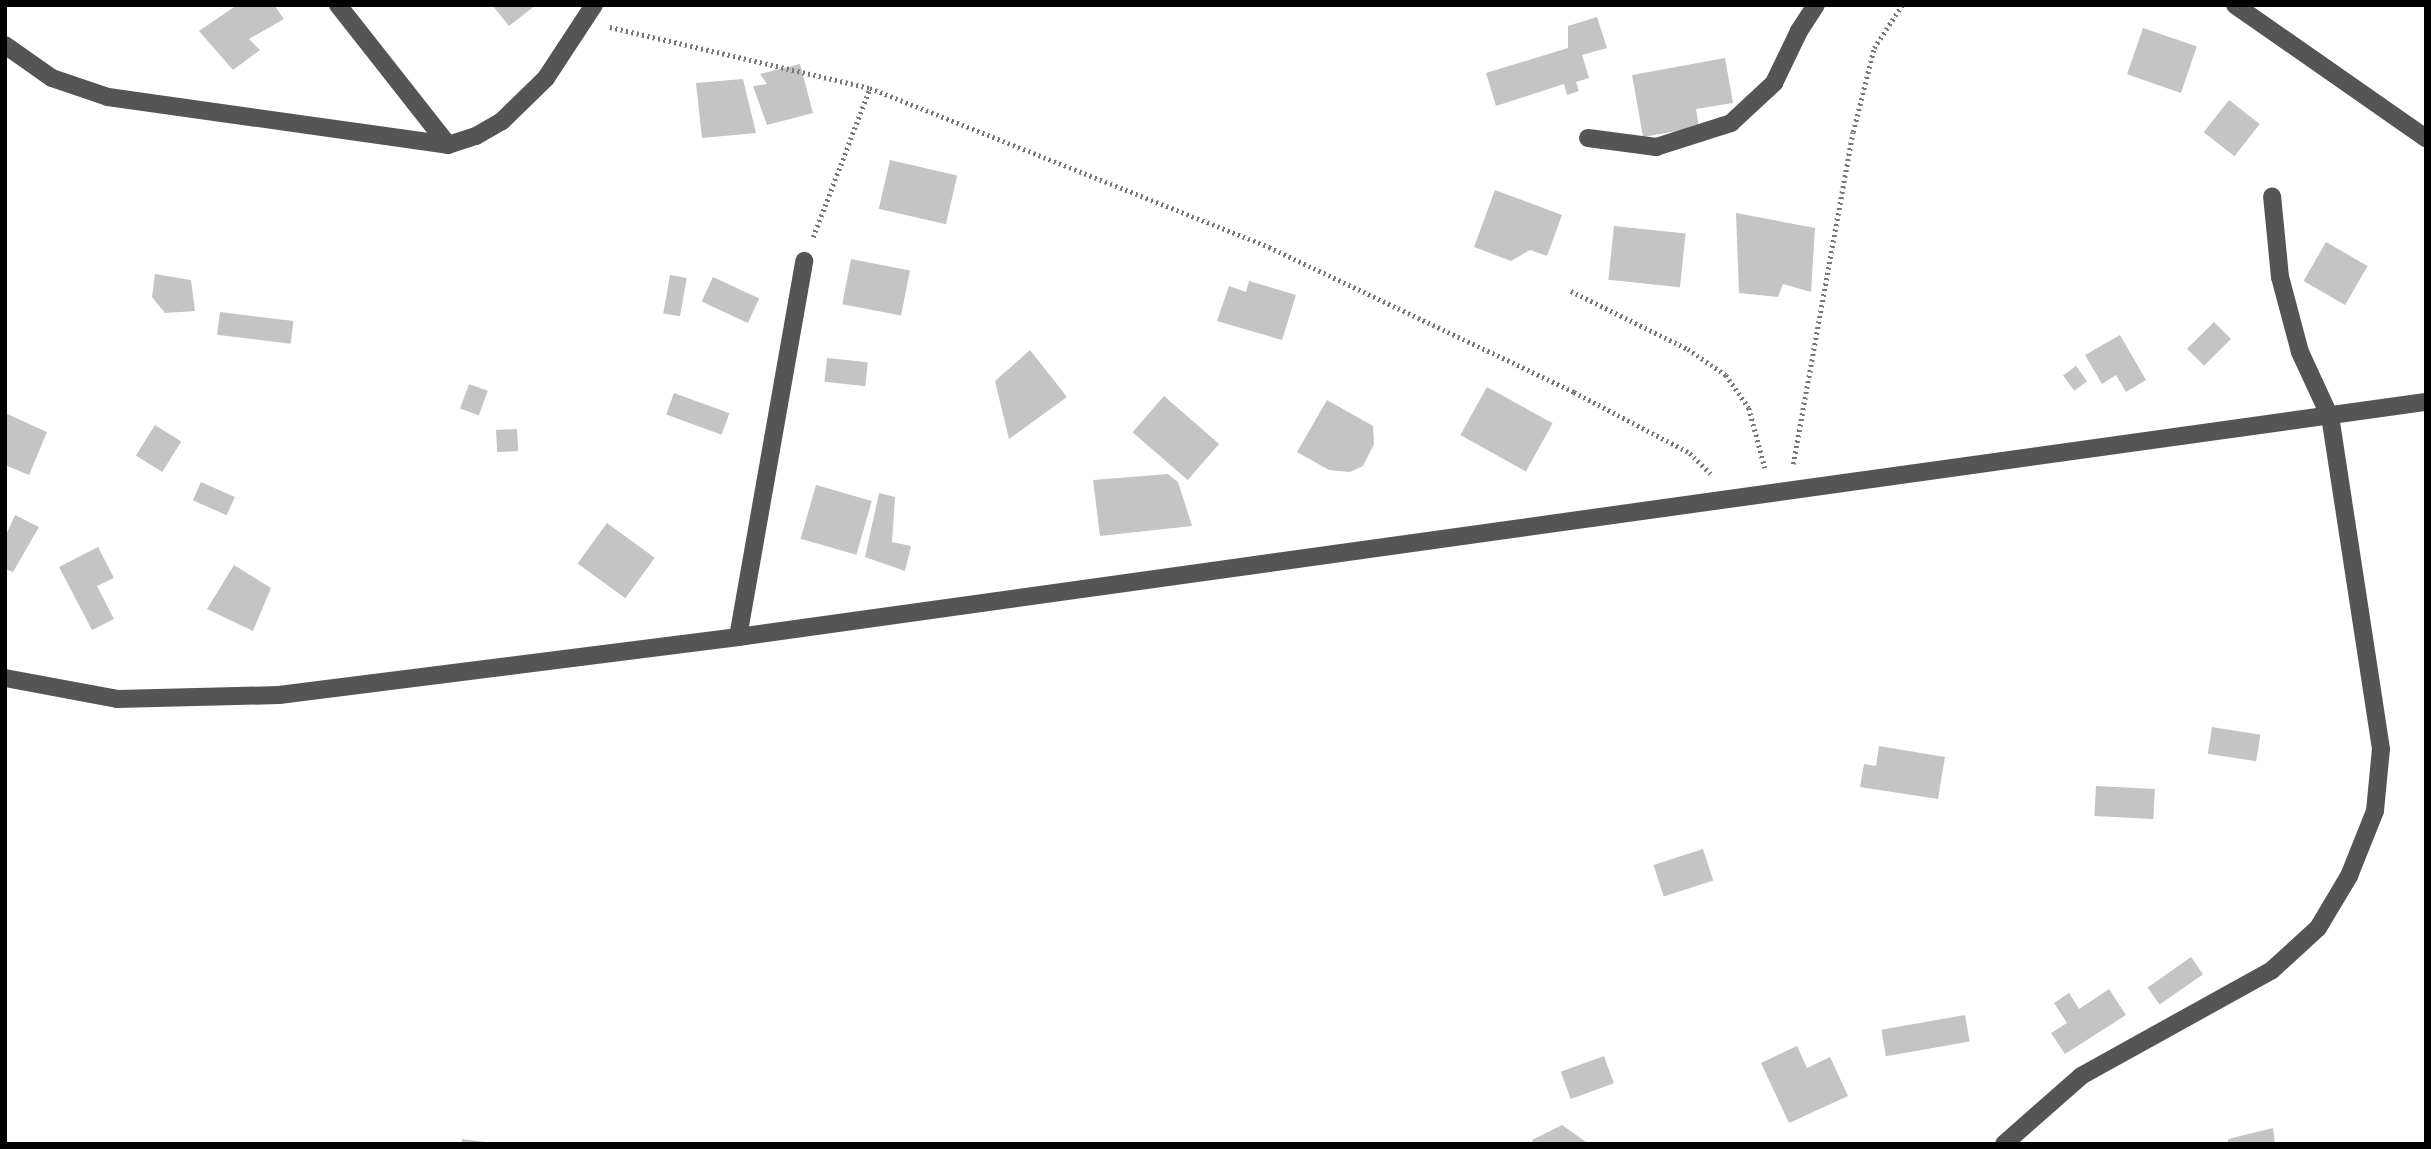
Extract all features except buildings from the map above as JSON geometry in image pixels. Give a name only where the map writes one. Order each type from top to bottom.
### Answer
[{"type":"street","points":[[338,5],[448,145]]},
{"type":"street","points":[[1588,138],[1656,147],[1731,123],[1774,83],[1799,31],[1816,5]]},
{"type":"street","points":[[2235,5],[2426,138]]},
{"type":"street","points":[[5,45],[52,78],[108,97],[448,145],[476,136],[502,121],[546,78],[590,13]]},
{"type":"street","points":[[2004,1144],[2081,1076],[2272,970],[2318,928],[2349,876],[2375,811],[2381,749],[2330,417],[2300,352],[2293,327],[2280,277],[2272,195]]},
{"type":"street","points":[[738,637],[804,261]]},
{"type":"street","points":[[5,678],[117,699],[279,695],[738,637],[2426,402]]},
{"type":"path","points":[[1780,491],[1853,132],[1874,48],[1902,5]]},
{"type":"path","points":[[590,13],[870,88],[1269,247],[1562,386],[1690,453],[1734,498]]},
{"type":"path","points":[[804,261],[870,88]]},
{"type":"path","points":[[1571,290],[1688,349],[1726,375],[1749,408],[1780,491]]}]
